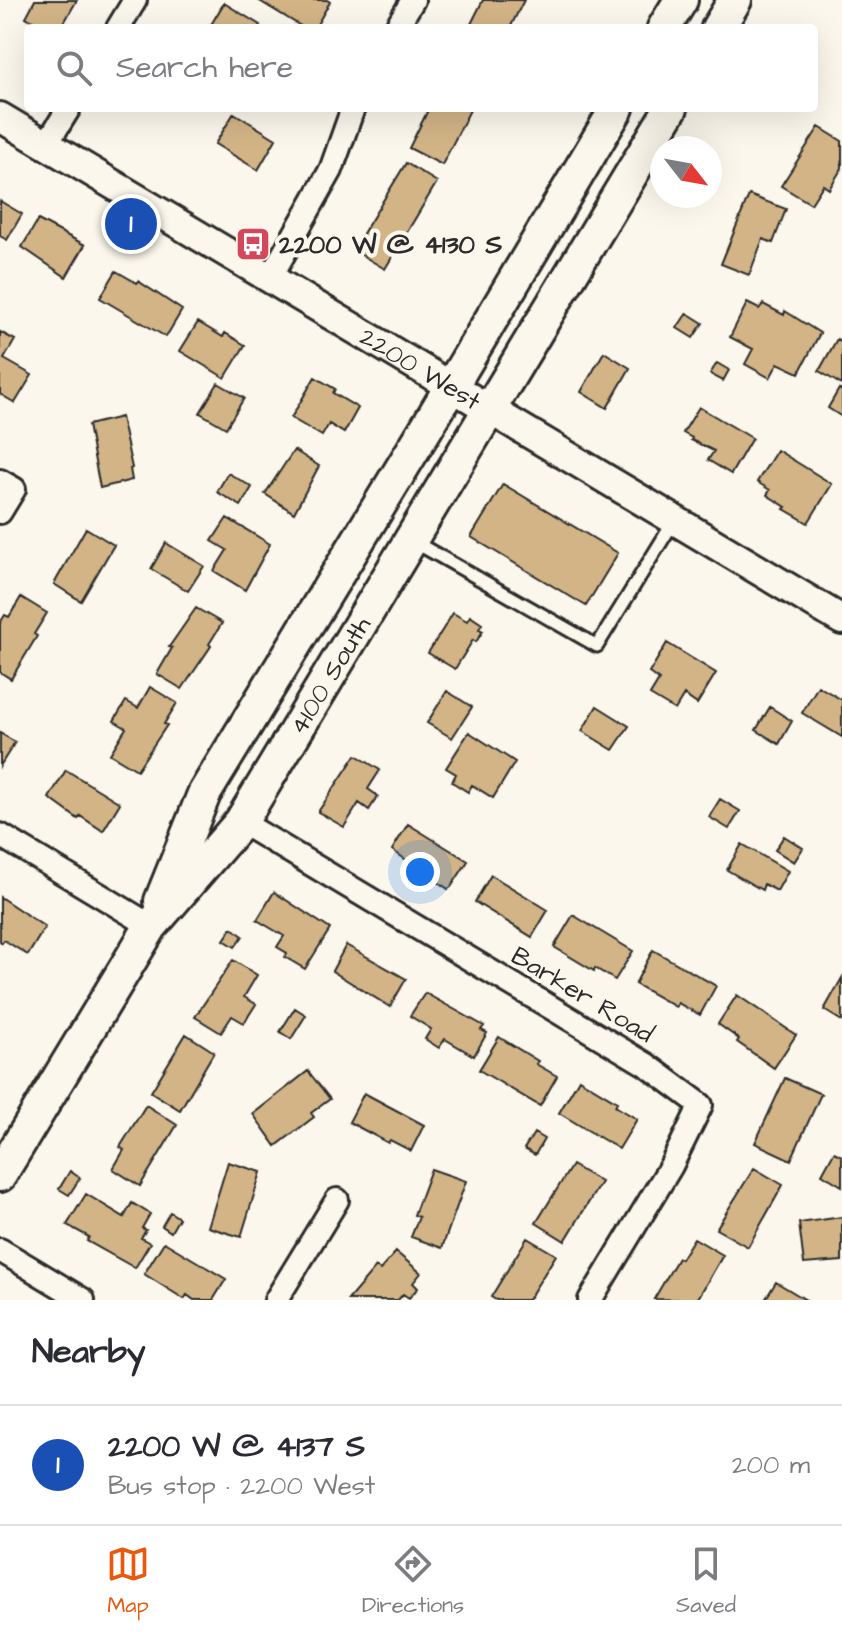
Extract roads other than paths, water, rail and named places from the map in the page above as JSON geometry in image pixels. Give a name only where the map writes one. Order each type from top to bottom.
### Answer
[{"type":"main road","points":[[666,24],[681,0]]},
{"type":"main road","points":[[720,24],[735,0]]},
{"type":"main road","name":"4100 South","points":[[0,1175],[151,926],[204,794],[615,112]]},
{"type":"main road","name":"4100 South","points":[[151,926],[241,822],[669,112]]},
{"type":"street","points":[[120,24],[135,0]]},
{"type":"street","points":[[398,24],[413,0]]},
{"type":"street","points":[[46,145],[67,112]]},
{"type":"street","points":[[270,278],[331,170],[352,112]]},
{"type":"street","name":"2200 West","points":[[0,117],[842,620]]},
{"type":"street","points":[[0,512],[7,485]]},
{"type":"street","name":"Barker Road","points":[[241,822],[647,1065],[701,1105],[671,1166],[590,1300]]},
{"type":"street","points":[[0,835],[151,926]]},
{"type":"street","points":[[276,1300],[337,1200]]},
{"type":"street","points":[[0,1250],[83,1300]]},
{"type":"lane","points":[[411,540],[597,646],[675,521]]},
{"type":"place","name":"2200 W @ 4137 S","points":[[131,224]]},
{"type":"place","name":"2200 W @ 4130 S","points":[[253,244]]}]
